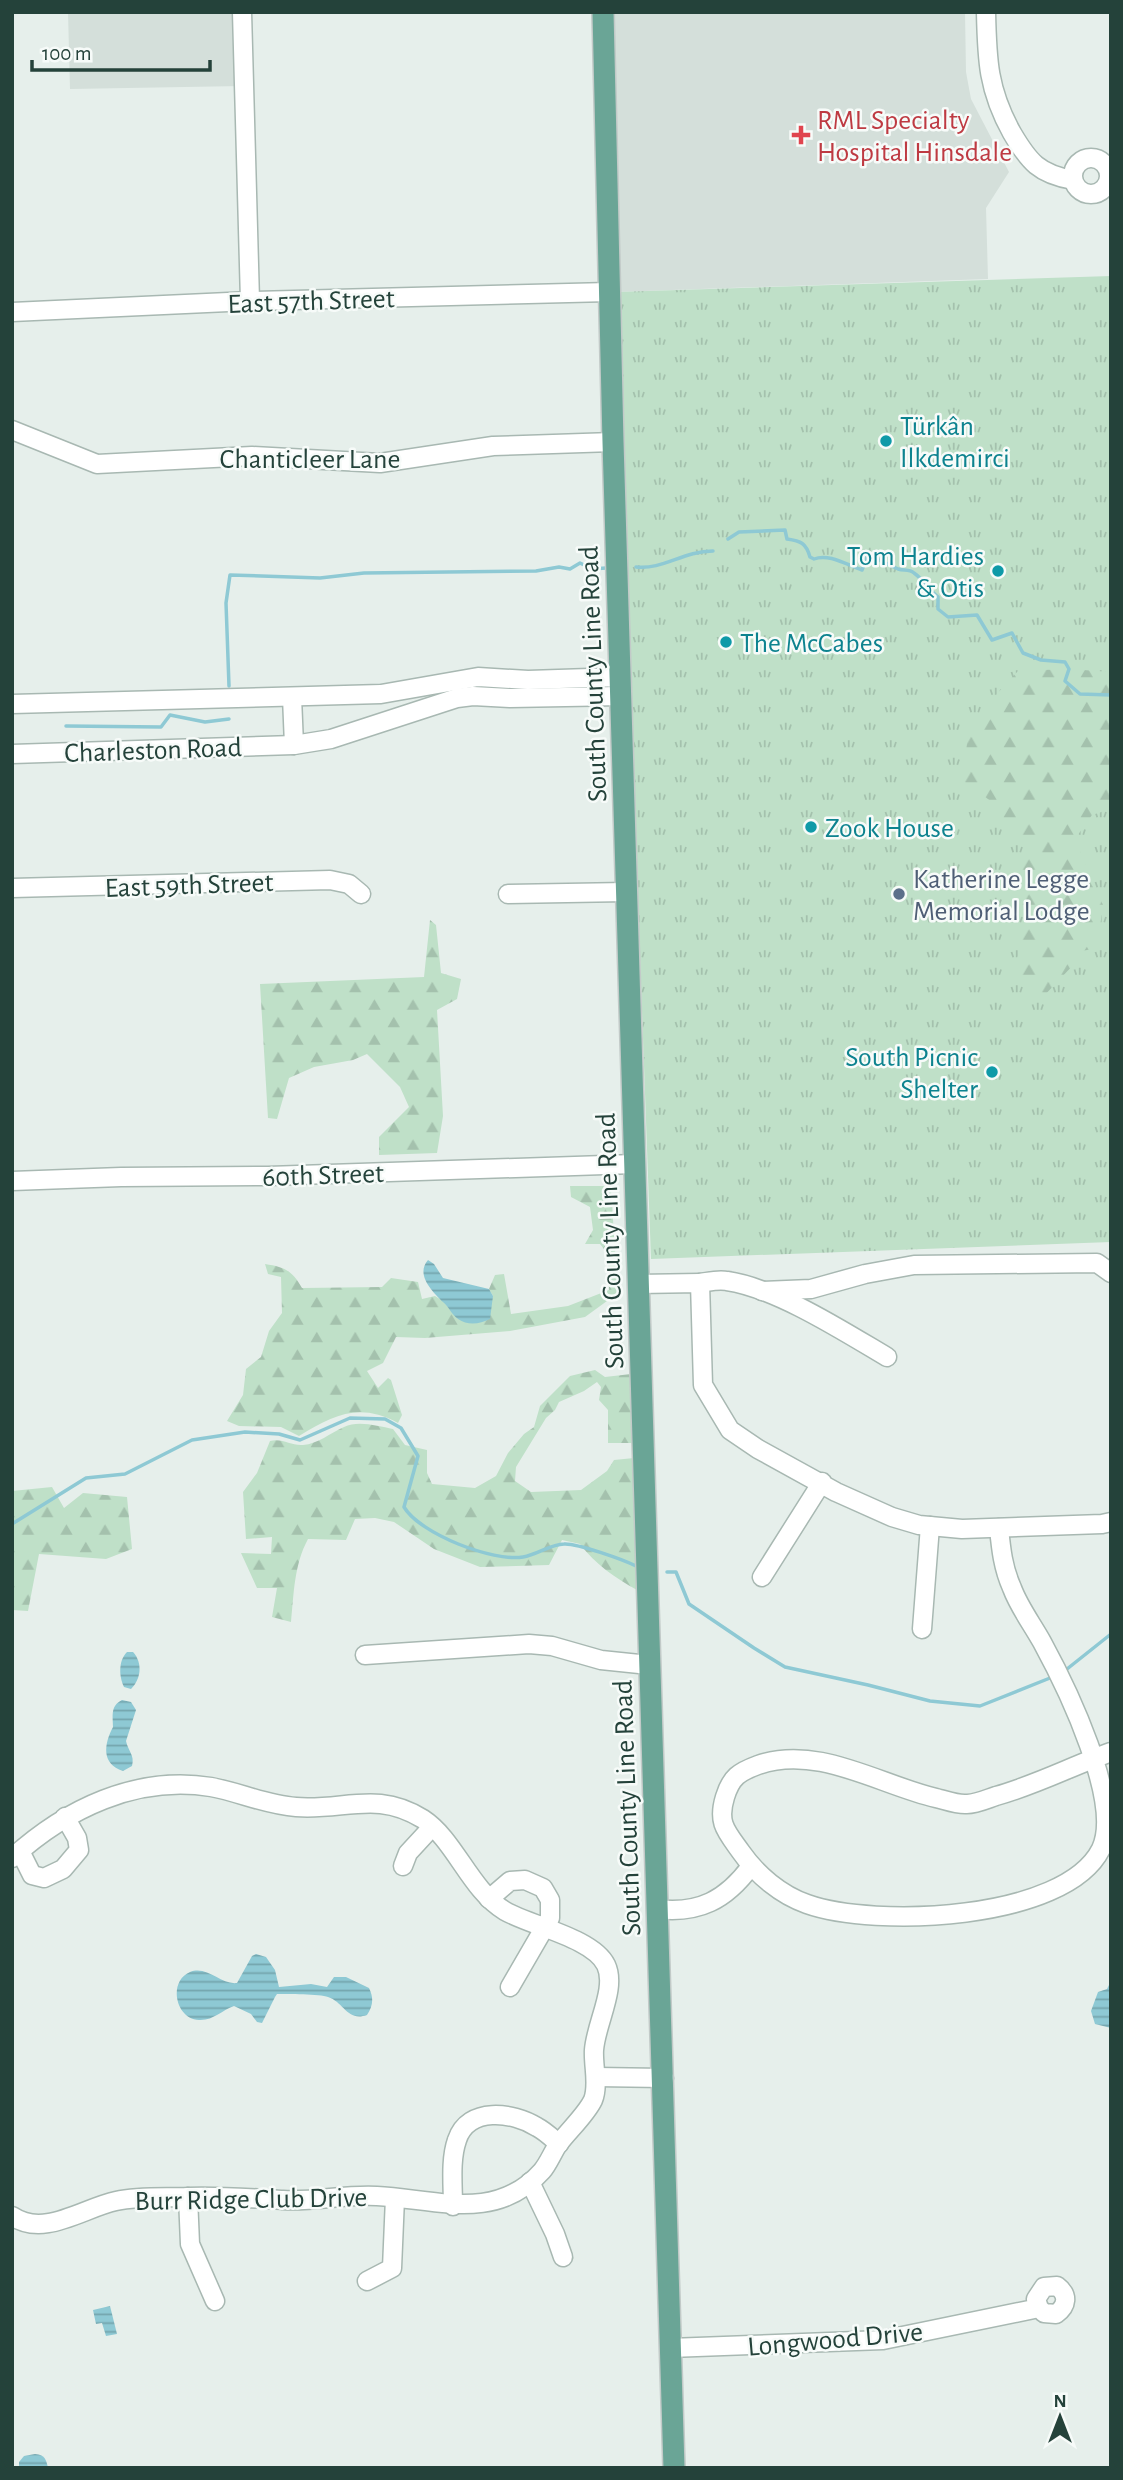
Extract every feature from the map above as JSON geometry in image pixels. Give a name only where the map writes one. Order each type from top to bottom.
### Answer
[{"type":"main road","name":"South County Line Road","points":[[603,12],[613,442],[674,2468]]},
{"type":"street","points":[[242,12],[250,301]]},
{"type":"street","points":[[986,12],[986,48],[992,90],[1001,113],[1030,161],[1044,172],[1073,180]]},
{"type":"street","name":"East 57th Street","points":[[12,312],[250,301],[609,292]]},
{"type":"street","name":"Chanticleer Lane","points":[[12,430],[97,464],[252,456],[380,463],[494,446],[613,442]]},
{"type":"street","name":"Charleston Road","points":[[12,704],[381,694],[478,677],[621,687]]},
{"type":"street","name":"Charleston Road","points":[[12,754],[294,745],[331,739],[457,698],[510,698],[621,687]]},
{"type":"street","points":[[292,697],[294,745]]},
{"type":"street","name":"East 59th Street","points":[[12,888],[330,880],[349,884],[361,894]]},
{"type":"street","points":[[508,894],[626,891]]},
{"type":"street","name":"60th Street","points":[[12,1181],[281,1176],[634,1164]]},
{"type":"street","points":[[762,1291],[811,1289],[865,1274],[914,1265],[1084,1262],[1097,1263],[1111,1273]]},
{"type":"street","points":[[638,1283],[700,1283],[725,1280],[762,1291],[814,1314],[887,1357]]},
{"type":"street","points":[[700,1283],[703,1385],[730,1430],[758,1449],[836,1492],[892,1517],[930,1526],[999,1528],[1111,1522]]},
{"type":"street","points":[[811,1289],[814,1314]]},
{"type":"street","points":[[762,1577],[822,1482]]},
{"type":"street","points":[[922,1629],[930,1526]]},
{"type":"street","points":[[999,1528],[1001,1556],[1012,1589],[1102,1755],[1107,1829],[1101,1849],[1087,1869],[1066,1885],[1022,1902],[985,1910],[889,1916],[845,1913],[807,1904],[778,1889],[751,1866],[724,1829],[720,1813],[728,1787],[741,1771],[770,1761],[804,1759],[842,1767],[923,1794],[966,1804],[1026,1788],[1102,1755]]},
{"type":"street","points":[[365,1655],[529,1644],[552,1646],[601,1660],[649,1665]]},
{"type":"street","name":"Burr Ridge Club Drive","points":[[12,2216],[33,2224],[41,2224],[123,2200],[209,2196],[293,2200],[360,2195],[453,2206],[505,2197],[530,2182],[543,2170],[593,2099],[596,2032],[609,1992],[610,1979],[605,1963],[594,1951],[505,1911],[489,1899],[432,1827],[404,1810],[381,1803],[295,1807],[199,1786],[159,1785],[105,1798],[65,1817],[16,1854],[32,1875],[44,1878],[63,1869],[79,1850],[77,1838],[65,1817]]},
{"type":"street","points":[[403,1866],[408,1853],[432,1827]]},
{"type":"street","points":[[657,1909],[685,1911],[707,1905],[732,1886],[751,1866]]},
{"type":"street","points":[[489,1899],[510,1881],[525,1880],[542,1888],[550,1900],[550,1918],[510,1987]]},
{"type":"street","points":[[596,2077],[664,2078]]},
{"type":"street","points":[[453,2206],[454,2151],[463,2126],[475,2119],[497,2115],[517,2117],[539,2127],[559,2144]]},
{"type":"street","points":[[530,2182],[563,2257]]},
{"type":"street","points":[[188,2197],[190,2244],[215,2301]]},
{"type":"street","points":[[367,2281],[392,2269],[395,2198]]},
{"type":"street","name":"Longwood Drive","points":[[670,2348],[883,2340],[1039,2308]]},
{"type":"shaded area","points":[[68,12],[239,12],[242,86],[70,89]]},
{"type":"shaded area","name":"RML Specialty Hospital Hinsdale","points":[[610,12],[965,12],[966,72],[971,99],[1009,172],[986,208],[988,279],[616,292]]},
{"type":"green space","points":[[1111,276],[1111,1242],[651,1259],[616,292]]},
{"type":"green space","points":[[1069,669],[1111,672],[1111,809],[1092,815],[1075,839],[1103,905],[1097,948],[1082,951],[1077,961],[1041,999],[1028,991],[1016,963],[1027,921],[1010,880],[1024,854],[1024,842],[1019,826],[1003,822],[999,807],[963,781],[969,724],[1018,671]]},
{"type":"green space","points":[[430,920],[436,925],[441,973],[461,979],[457,999],[437,1010],[443,1116],[437,1153],[379,1155],[379,1137],[409,1107],[400,1087],[367,1054],[353,1060],[314,1067],[289,1078],[277,1119],[268,1118],[260,984],[424,977]]},
{"type":"green space","points":[[570,1186],[603,1186],[611,1190],[618,1293],[585,1317],[510,1331],[425,1338],[396,1337],[383,1363],[367,1371],[378,1388],[388,1378],[391,1380],[402,1415],[398,1423],[371,1413],[359,1412],[335,1417],[299,1436],[281,1427],[239,1426],[227,1421],[243,1395],[246,1369],[261,1357],[269,1331],[282,1313],[281,1277],[268,1274],[265,1264],[287,1270],[302,1288],[382,1287],[391,1278],[418,1282],[422,1299],[435,1296],[443,1301],[458,1319],[493,1296],[489,1289],[495,1275],[504,1274],[511,1314],[568,1306],[609,1290],[608,1254],[600,1244],[585,1244],[593,1230],[590,1207],[571,1197]]},
{"type":"green space","points":[[595,1370],[605,1377],[631,1374],[633,1443],[608,1443],[608,1410],[599,1400],[601,1387],[597,1382],[559,1402],[516,1467],[515,1481],[531,1492],[581,1490],[607,1471],[614,1460],[634,1458],[637,1590],[606,1570],[580,1544],[562,1540],[549,1565],[480,1567],[434,1549],[394,1522],[375,1518],[355,1519],[346,1540],[308,1539],[297,1569],[291,1622],[272,1617],[277,1588],[257,1588],[241,1553],[271,1554],[272,1537],[246,1539],[243,1492],[257,1473],[270,1441],[308,1444],[355,1424],[393,1429],[405,1445],[427,1450],[427,1473],[432,1484],[475,1488],[496,1476],[508,1453],[524,1434],[534,1427],[540,1406],[570,1376]]},
{"type":"green space","points":[[52,1487],[64,1508],[83,1493],[127,1497],[132,1549],[106,1559],[39,1554],[28,1611],[12,1610],[12,1491]]},
{"type":"water","points":[[428,1260],[443,1278],[489,1289],[493,1296],[490,1319],[470,1323],[456,1317],[424,1277],[423,1271]]},
{"type":"water","points":[[127,1652],[133,1652],[139,1666],[139,1676],[131,1689],[124,1687],[120,1674],[122,1660]]},
{"type":"water","points":[[122,1700],[131,1702],[136,1710],[126,1741],[133,1762],[132,1766],[123,1771],[111,1764],[106,1753],[113,1727],[114,1708]]},
{"type":"water","points":[[256,1954],[266,1957],[275,1970],[279,1987],[311,1984],[327,1987],[334,1977],[346,1977],[369,1988],[372,2005],[369,2012],[367,2015],[355,2016],[333,1999],[324,1996],[277,1994],[262,2023],[234,2006],[204,2020],[191,2018],[184,2013],[177,1999],[179,1983],[183,1977],[190,1972],[202,1971],[237,1983],[252,1956]]},
{"type":"water","points":[[1111,1981],[1111,2028],[1095,2024],[1091,2011],[1098,1992],[1107,1989]]},
{"type":"water","points":[[110,2306],[117,2334],[106,2336],[102,2323],[96,2324],[93,2310]]},
{"type":"water","points":[[35,2454],[44,2458],[48,2468],[19,2468],[19,2462],[24,2456]]},
{"type":"waterway","points":[[728,539],[739,532],[785,530],[787,539],[802,544],[814,559],[826,557],[862,570],[867,557],[910,571],[938,597],[938,609],[948,617],[977,615],[992,640],[1012,633],[1023,653],[1041,660],[1065,662],[1069,669],[1065,681],[1080,694],[1111,695]]},
{"type":"waterway","points":[[636,567],[655,566],[692,554],[713,551]]},
{"type":"waterway","points":[[229,686],[226,603],[230,575],[320,578],[364,573],[536,571],[559,567],[570,569],[580,563],[592,569],[606,568]]},
{"type":"waterway","points":[[66,726],[161,727],[170,715],[205,722],[229,719]]},
{"type":"waterway","points":[[12,1524],[86,1478],[125,1474],[192,1440],[245,1432],[279,1434],[300,1440],[350,1418],[385,1419],[401,1428],[418,1456],[404,1507],[425,1527],[458,1544],[494,1555],[523,1557],[554,1546],[570,1544],[636,1566]]},
{"type":"waterway","points":[[667,1572],[676,1572],[689,1604],[785,1667],[930,1701],[980,1706],[1050,1678]]},
{"type":"waterway","points":[[1067,1669],[1111,1634]]},
{"type":"place","name":"RML Specialty Hospital Hinsdale","points":[[801,135]]},
{"type":"place","name":"Türkân Ilkdemirci","points":[[886,441]]},
{"type":"place","name":"Tom Hardies & Otis","points":[[998,571]]},
{"type":"place","name":"The McCabes","points":[[726,642]]},
{"type":"place","name":"Zook House","points":[[811,827]]},
{"type":"place","name":"Katherine Legge Memorial Lodge","points":[[899,894]]},
{"type":"place","name":"South Picnic Shelter","points":[[992,1072]]}]
